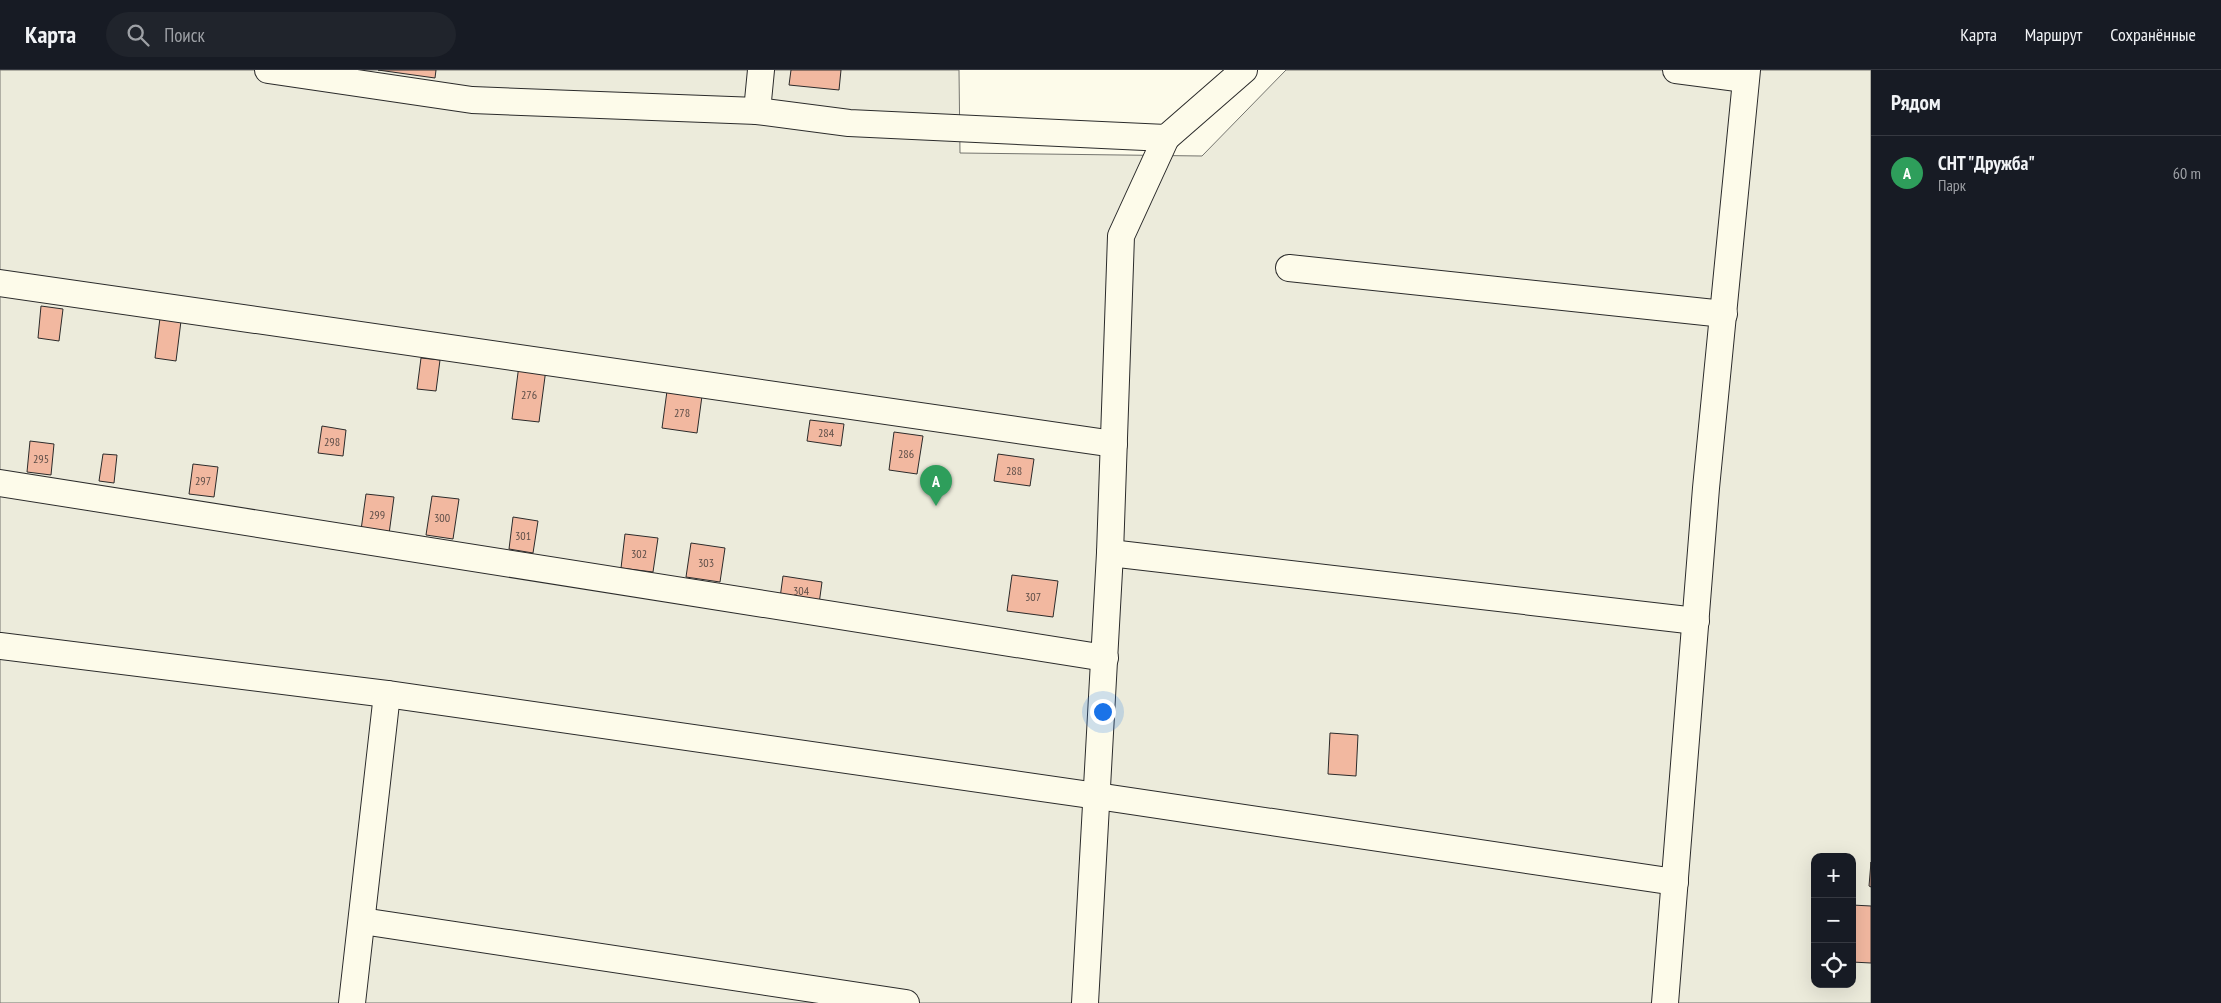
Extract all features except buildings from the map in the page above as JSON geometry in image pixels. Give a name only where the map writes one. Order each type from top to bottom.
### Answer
[{"type":"street","points":[[268,70],[472,100],[757,110],[849,123],[1166,138]]},
{"type":"street","points":[[757,110],[761,70]]},
{"type":"street","points":[[1085,1003],[1110,553],[1121,236],[1166,138],[1244,70]]},
{"type":"street","points":[[1666,1003],[1707,478],[1746,75],[1676,70]]},
{"type":"street","points":[[1289,268],[1724,314]]},
{"type":"street","points":[[0,283],[1114,444]]},
{"type":"street","points":[[0,483],[1104,658]]},
{"type":"street","points":[[1110,553],[1696,621]]},
{"type":"street","points":[[0,646],[387,694],[1097,796],[1675,882]]},
{"type":"street","points":[[352,1003],[387,694]]},
{"type":"street","points":[[362,921],[906,1003]]},
{"type":"shaded area","points":[[0,70],[959,70],[960,153],[1202,156],[1286,70],[1871,70],[1871,1003],[0,1003]]},
{"type":"place","name":"СНТ \"Дружба\"","points":[[936,506]]}]
